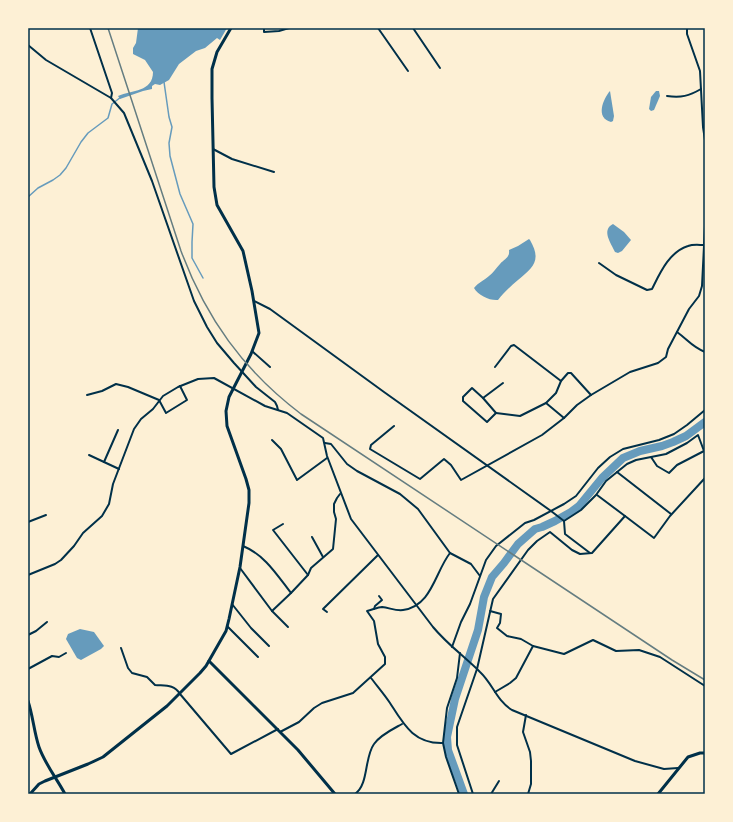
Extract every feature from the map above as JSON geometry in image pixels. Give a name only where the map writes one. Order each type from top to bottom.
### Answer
[{"type":"street","points":[[90,28],[112,93],[111,98]]},
{"type":"street","points":[[30,794],[39,784],[88,764],[108,753],[167,706],[200,673],[209,661],[227,626],[240,567],[249,511],[248,490],[243,471],[228,432],[226,420],[227,404],[252,352],[259,332],[242,247],[220,212],[215,199],[212,69],[217,52],[230,28]]},
{"type":"street","points":[[264,28],[264,32],[279,31],[289,28]]},
{"type":"street","points":[[378,28],[408,71]]},
{"type":"street","points":[[413,28],[440,68]]},
{"type":"street","points":[[686,28],[700,72],[705,140]]},
{"type":"street","points":[[28,45],[46,60],[111,98],[124,113],[137,143],[194,301],[218,343],[256,387],[275,402],[278,410]]},
{"type":"street","points":[[667,96],[678,98],[685,97],[701,89]]},
{"type":"street","points":[[213,149],[232,159],[274,172]]},
{"type":"street","points":[[394,426],[371,445],[370,449],[420,479],[444,458],[451,465],[461,480],[532,442],[591,395],[630,372],[658,362],[666,357],[668,349],[689,308],[699,296],[702,286],[705,226]]},
{"type":"street","points":[[599,263],[616,275],[647,290],[652,289],[663,267],[681,249],[689,245],[704,245]]},
{"type":"street","points":[[254,301],[270,309],[487,465],[516,488],[551,511],[564,521],[565,534],[590,553]]},
{"type":"street","points":[[677,332],[693,346],[705,352]]},
{"type":"street","points":[[495,367],[511,346],[514,345],[561,381]]},
{"type":"street","points":[[252,352],[270,367]]},
{"type":"street","points":[[496,413],[487,422],[463,401],[463,397],[472,388],[496,413],[520,416],[546,403],[556,393],[561,381],[568,373],[571,374],[591,395]]},
{"type":"street","points":[[28,575],[61,560],[74,546],[83,533],[102,516],[108,504],[113,484],[134,429],[153,409],[159,400],[180,386],[198,379],[214,378],[265,406],[287,413],[320,435],[325,443],[328,458],[350,519],[439,633],[452,647],[482,673],[503,704],[512,710],[635,761],[664,768],[679,768]]},
{"type":"street","points":[[483,398],[503,382]]},
{"type":"street","points":[[87,395],[102,392],[116,384],[128,387],[159,400],[166,413],[188,400],[180,386]]},
{"type":"street","points":[[546,403],[564,418]]},
{"type":"street","points":[[452,647],[486,560],[496,546],[525,523],[551,511],[576,496],[598,468],[610,457],[624,449],[659,440],[674,434],[705,410]]},
{"type":"street","points":[[104,462],[118,430]]},
{"type":"street","points":[[564,521],[581,510],[596,495],[606,481],[627,464],[636,460],[651,457],[666,454],[687,443],[698,435],[704,451],[677,465],[669,473],[657,466],[651,457]]},
{"type":"street","points":[[272,440],[281,449],[297,480],[328,458]]},
{"type":"street","points":[[325,443],[331,444],[347,464],[357,471],[400,494],[418,508],[450,553],[471,564],[480,576]]},
{"type":"street","points":[[89,455],[119,469]]},
{"type":"street","points":[[617,472],[672,514]]},
{"type":"street","points":[[596,495],[654,538],[672,514],[705,478]]},
{"type":"street","points":[[272,611],[292,594],[308,575],[311,568],[333,549],[336,519],[334,504],[340,494]]},
{"type":"street","points":[[28,522],[46,516]]},
{"type":"street","points":[[473,794],[457,745],[457,727],[477,669],[493,599],[528,550],[546,534],[550,532],[572,550],[580,554],[592,553],[624,516]]},
{"type":"street","points":[[282,524],[273,530],[308,575]]},
{"type":"street","points":[[312,537],[323,557]]},
{"type":"street","points":[[243,546],[254,551],[263,558],[292,594]]},
{"type":"street","points":[[121,648],[128,668],[132,673],[147,677],[155,685],[171,686],[176,689],[231,754],[298,722],[322,703],[353,693],[371,677],[385,664],[385,657],[378,644],[374,620],[367,611],[383,607],[399,610],[418,606],[430,591],[438,573],[450,553]]},
{"type":"street","points":[[326,612],[323,609],[378,555]]},
{"type":"street","points":[[240,567],[272,611],[288,626]]},
{"type":"street","points":[[374,609],[375,606],[382,600],[379,596]]},
{"type":"street","points":[[232,604],[251,628],[269,646]]},
{"type":"street","points":[[490,611],[501,614],[500,623],[496,628],[507,636],[521,639],[533,646],[564,654],[593,640],[616,651],[639,650],[660,657],[705,686]]},
{"type":"street","points":[[28,635],[36,631],[46,622]]},
{"type":"street","points":[[227,626],[258,657]]},
{"type":"street","points":[[494,692],[516,678],[533,646]]},
{"type":"street","points":[[28,669],[52,656],[59,656],[66,653]]},
{"type":"street","points":[[459,794],[446,757],[443,743],[447,708],[457,678],[460,653]]},
{"type":"street","points":[[209,661],[314,767],[335,794]]},
{"type":"street","points":[[371,677],[389,702],[402,724],[418,738],[432,743],[443,743]]},
{"type":"street","points":[[28,701],[39,747],[43,757],[66,794]]},
{"type":"street","points":[[526,715],[523,732],[530,752],[531,761],[531,784],[528,794]]},
{"type":"street","points":[[355,794],[361,788],[369,752],[374,743],[402,724]]},
{"type":"street","points":[[658,794],[690,756],[705,753]]},
{"type":"street","points":[[491,794],[499,781]]},
{"type":"water","points":[[138,28],[227,28],[220,40],[217,38],[205,48],[196,51],[179,64],[169,80],[160,85],[155,84],[152,86],[152,89],[120,99],[118,96],[146,87],[152,79],[153,72],[145,60],[133,54]]},
{"type":"water","points":[[610,91],[614,116],[613,121],[611,122],[603,117],[602,113],[603,103]]},
{"type":"water","points":[[656,91],[659,91],[660,96],[654,110],[651,111],[649,109],[651,97]]},
{"type":"water","points":[[613,224],[624,232],[631,240],[622,251],[618,253],[615,252],[609,241],[607,233],[609,227]]},
{"type":"water","points":[[529,239],[534,247],[535,258],[532,267],[528,271],[498,300],[488,298],[476,291],[474,288],[508,257],[509,250]]},
{"type":"water","points":[[80,629],[94,632],[104,646],[81,660],[77,658],[66,639],[68,634]]},
{"type":"waterway","points":[[164,82],[169,117],[172,127],[169,143],[170,156],[180,194],[193,224],[192,258],[203,278]]},
{"type":"waterway","points":[[28,197],[38,188],[60,175],[88,133],[108,118],[112,104],[121,97]]},
{"type":"waterway","points":[[464,794],[448,750],[447,737],[455,699],[478,630],[484,597],[492,577],[518,544],[535,529],[555,521],[579,506],[602,478],[623,458],[640,451],[673,442],[686,436],[705,422]]},
{"type":"railway","points":[[108,28],[181,251],[202,299],[229,341],[244,361],[280,397],[301,414],[672,660],[705,680]]}]
